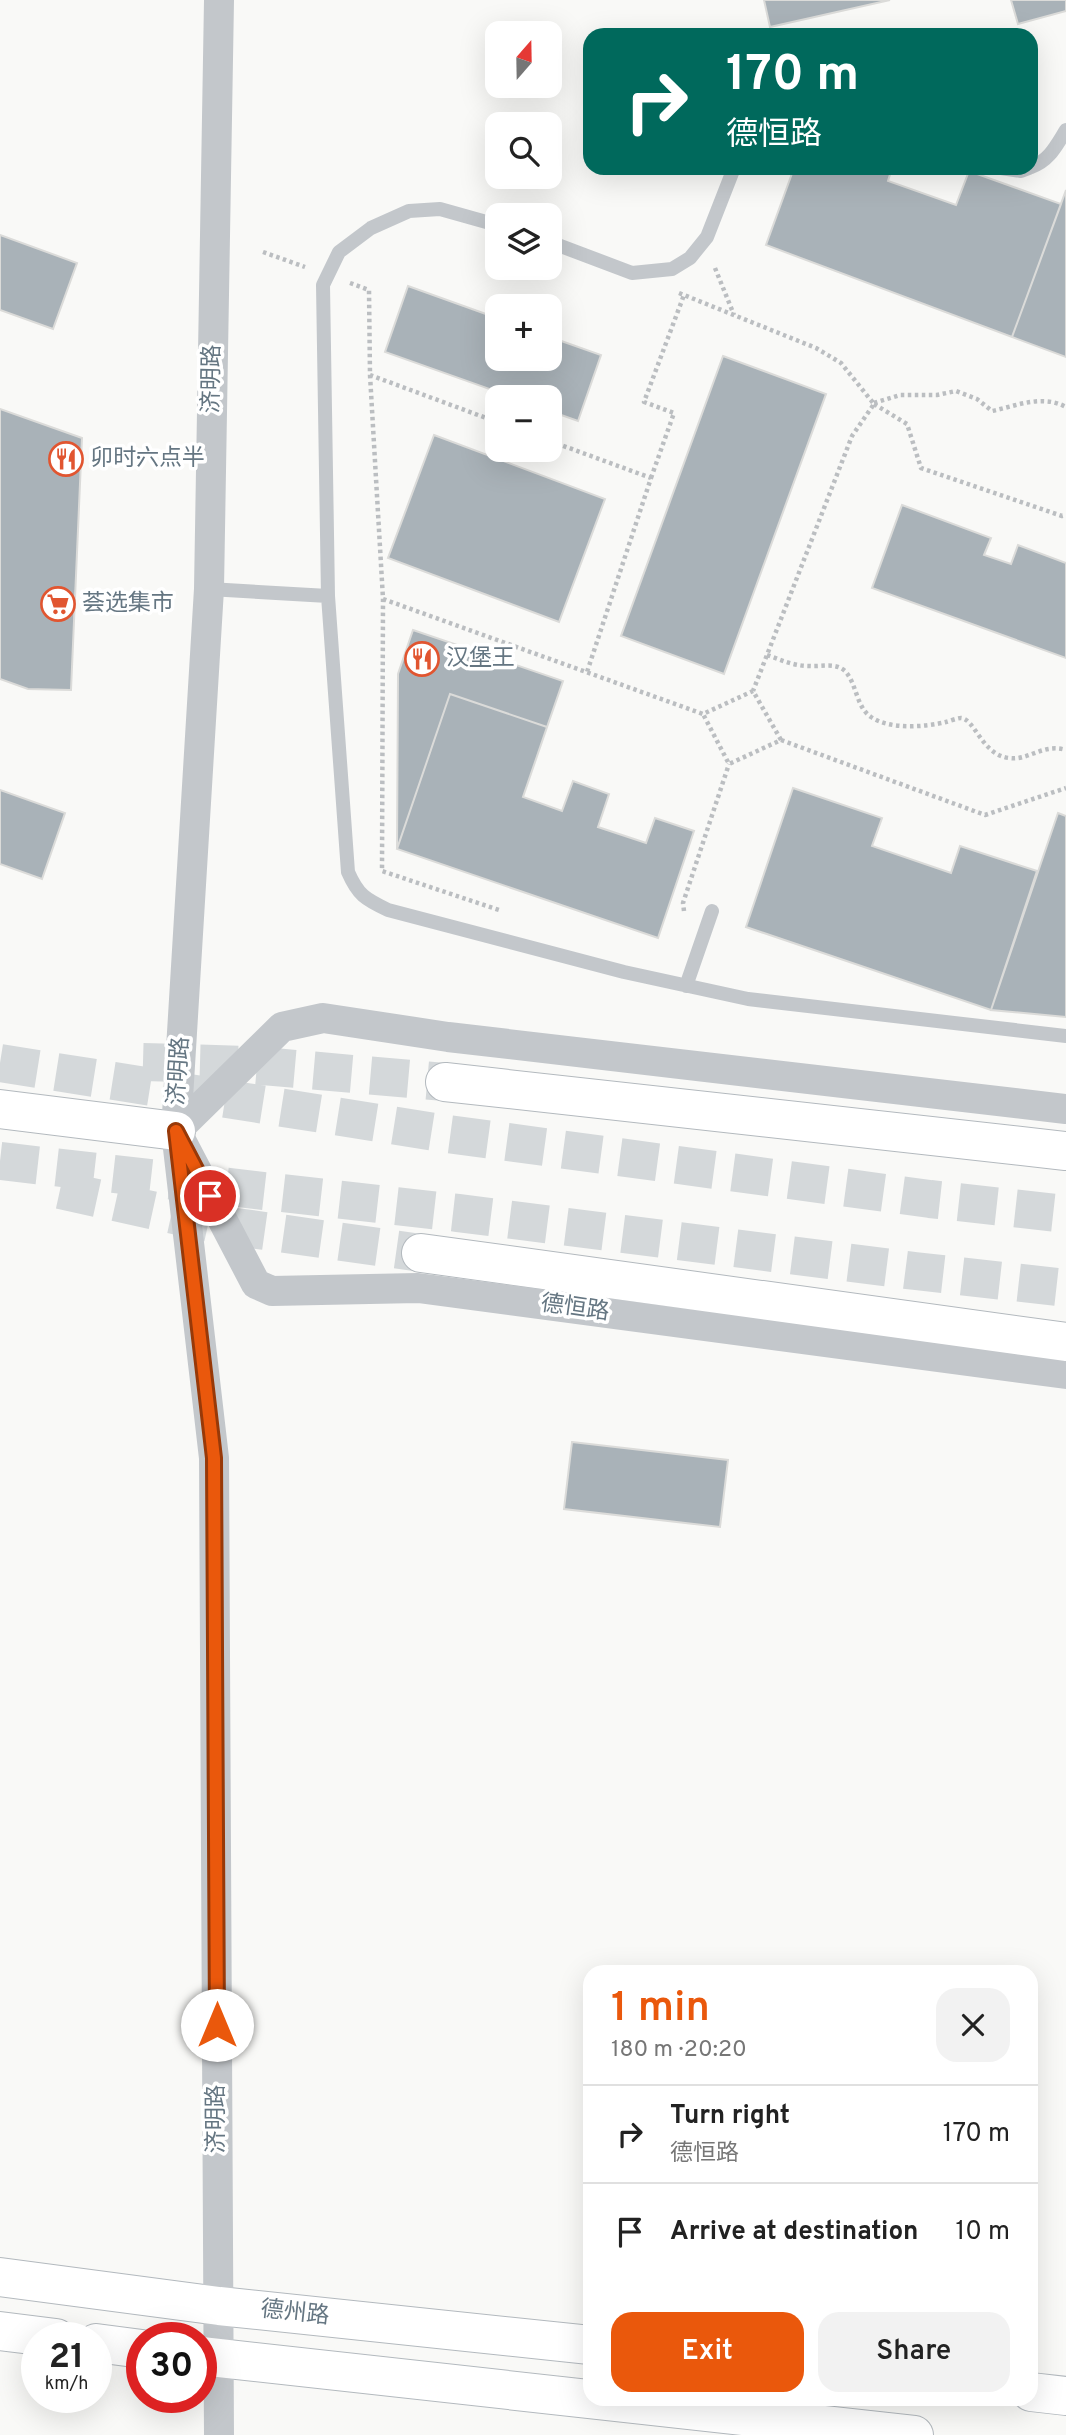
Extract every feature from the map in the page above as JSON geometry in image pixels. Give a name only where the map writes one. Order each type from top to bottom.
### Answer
[{"type":"main road","points":[[445,1082],[1066,1151]]},
{"type":"main road","points":[[0,1109],[176,1131]]},
{"type":"main road","points":[[421,1253],[1066,1342]]},
{"type":"main road","name":"德州路","points":[[0,2277],[219,2306],[583,2344]]},
{"type":"main road","points":[[0,2331],[21,2334]]},
{"type":"main road","points":[[217,2358],[583,2398]]},
{"type":"main road","points":[[1038,2393],[1066,2396]]},
{"type":"main road","points":[[652,2406],[914,2435]]},
{"type":"street","name":"济明路","points":[[216,2322],[219,2306],[214,1458],[176,1131],[209,589],[219,0]]},
{"type":"street","points":[[176,1131],[282,1027],[323,1018],[447,1037],[1066,1110]]},
{"type":"street","name":"德恒路","points":[[176,1131],[256,1284],[272,1291],[418,1288],[1066,1374]]},
{"type":"street","name":"济明路","points":[[216,2413],[219,2435]]},
{"type":"lane","points":[[1038,165],[1052,154],[1066,130]]},
{"type":"lane","points":[[562,247],[632,273],[672,269],[690,258],[707,237],[731,175]]},
{"type":"lane","points":[[485,222],[440,209],[409,211],[371,228],[339,252],[323,285],[328,596],[348,872],[356,891],[388,910],[611,969],[748,999],[1066,1036]]},
{"type":"lane","points":[[209,589],[328,596]]},
{"type":"lane","points":[[686,986],[712,911]]},
{"type":"path","points":[[707,237],[714,264],[734,316]]},
{"type":"path","points":[[263,252],[369,290],[370,375],[383,599],[382,871],[514,915]]},
{"type":"path","points":[[632,273],[816,348],[841,363],[874,404],[907,424],[921,468],[1062,516],[1066,515]]},
{"type":"path","points":[[587,672],[674,414],[644,402],[684,295]]},
{"type":"path","points":[[370,375],[485,418]]},
{"type":"path","points":[[703,714],[753,691],[852,436],[874,404],[900,394],[937,395],[956,391],[977,399],[992,411],[1018,403],[1045,402],[1066,407]]},
{"type":"path","points":[[562,445],[651,478]]},
{"type":"path","points":[[383,599],[703,714],[729,764],[683,903],[684,917]]},
{"type":"path","points":[[767,655],[795,665],[831,665],[842,668],[850,678],[856,696],[871,717],[895,725],[914,727],[961,718],[969,722],[992,752],[1010,759],[1055,747],[1066,750]]},
{"type":"path","points":[[753,691],[781,740],[985,815],[1066,788]]},
{"type":"path","points":[[729,764],[781,740]]},
{"type":"building","points":[[764,0],[890,0],[770,27]]},
{"type":"building","points":[[1011,0],[1066,0],[1066,11],[1018,24]]},
{"type":"building","points":[[791,175],[890,175],[888,181],[956,205],[967,175],[980,175],[1061,204],[1012,337],[766,245]]},
{"type":"building","points":[[1066,190],[1066,357],[1012,337]]},
{"type":"building","points":[[0,235],[77,263],[53,329],[0,310]]},
{"type":"building","points":[[408,286],[485,314],[485,371],[562,371],[562,341],[601,355],[578,421],[562,415],[562,385],[485,385],[485,387],[385,352]]},
{"type":"building","points":[[723,356],[826,394],[724,674],[621,636]]},
{"type":"building","points":[[0,409],[82,438],[71,690],[28,689],[0,679]]},
{"type":"building","points":[[434,435],[485,454],[485,462],[506,462],[605,499],[559,622],[388,558]]},
{"type":"building","points":[[902,505],[991,538],[984,555],[1011,564],[1018,545],[1066,563],[1066,658],[872,588]]},
{"type":"building","points":[[413,630],[563,681],[547,727],[450,694],[397,849],[398,674]]},
{"type":"building","points":[[450,694],[547,727],[523,797],[562,811],[573,781],[609,794],[598,827],[646,843],[655,818],[694,831],[658,938],[397,849]]},
{"type":"building","points":[[793,788],[882,818],[872,846],[951,873],[960,846],[1037,871],[991,1010],[746,927]]},
{"type":"building","points":[[0,790],[65,813],[42,879],[0,864]]},
{"type":"building","points":[[1058,813],[1066,816],[1066,1017],[991,1010]]},
{"type":"building","points":[[572,1442],[728,1460],[720,1527],[564,1509]]},
{"type":"tunnel","points":[[143,1062],[251,1065],[445,1082]]},
{"type":"tunnel","points":[[0,1063],[448,1134],[930,1199],[1066,1214]]},
{"type":"tunnel","points":[[0,1161],[458,1213],[1066,1288]]},
{"type":"tunnel","points":[[60,1190],[215,1224],[421,1253]]},
{"type":"place","name":"卯时·六点半","points":[[66,459]]},
{"type":"place","name":"荟选集市","points":[[58,604]]},
{"type":"place","name":"汉堡王","points":[[422,659]]},
{"type":"route","points":[[210,1196],[176,1131],[214,1458],[217,2025]]}]
